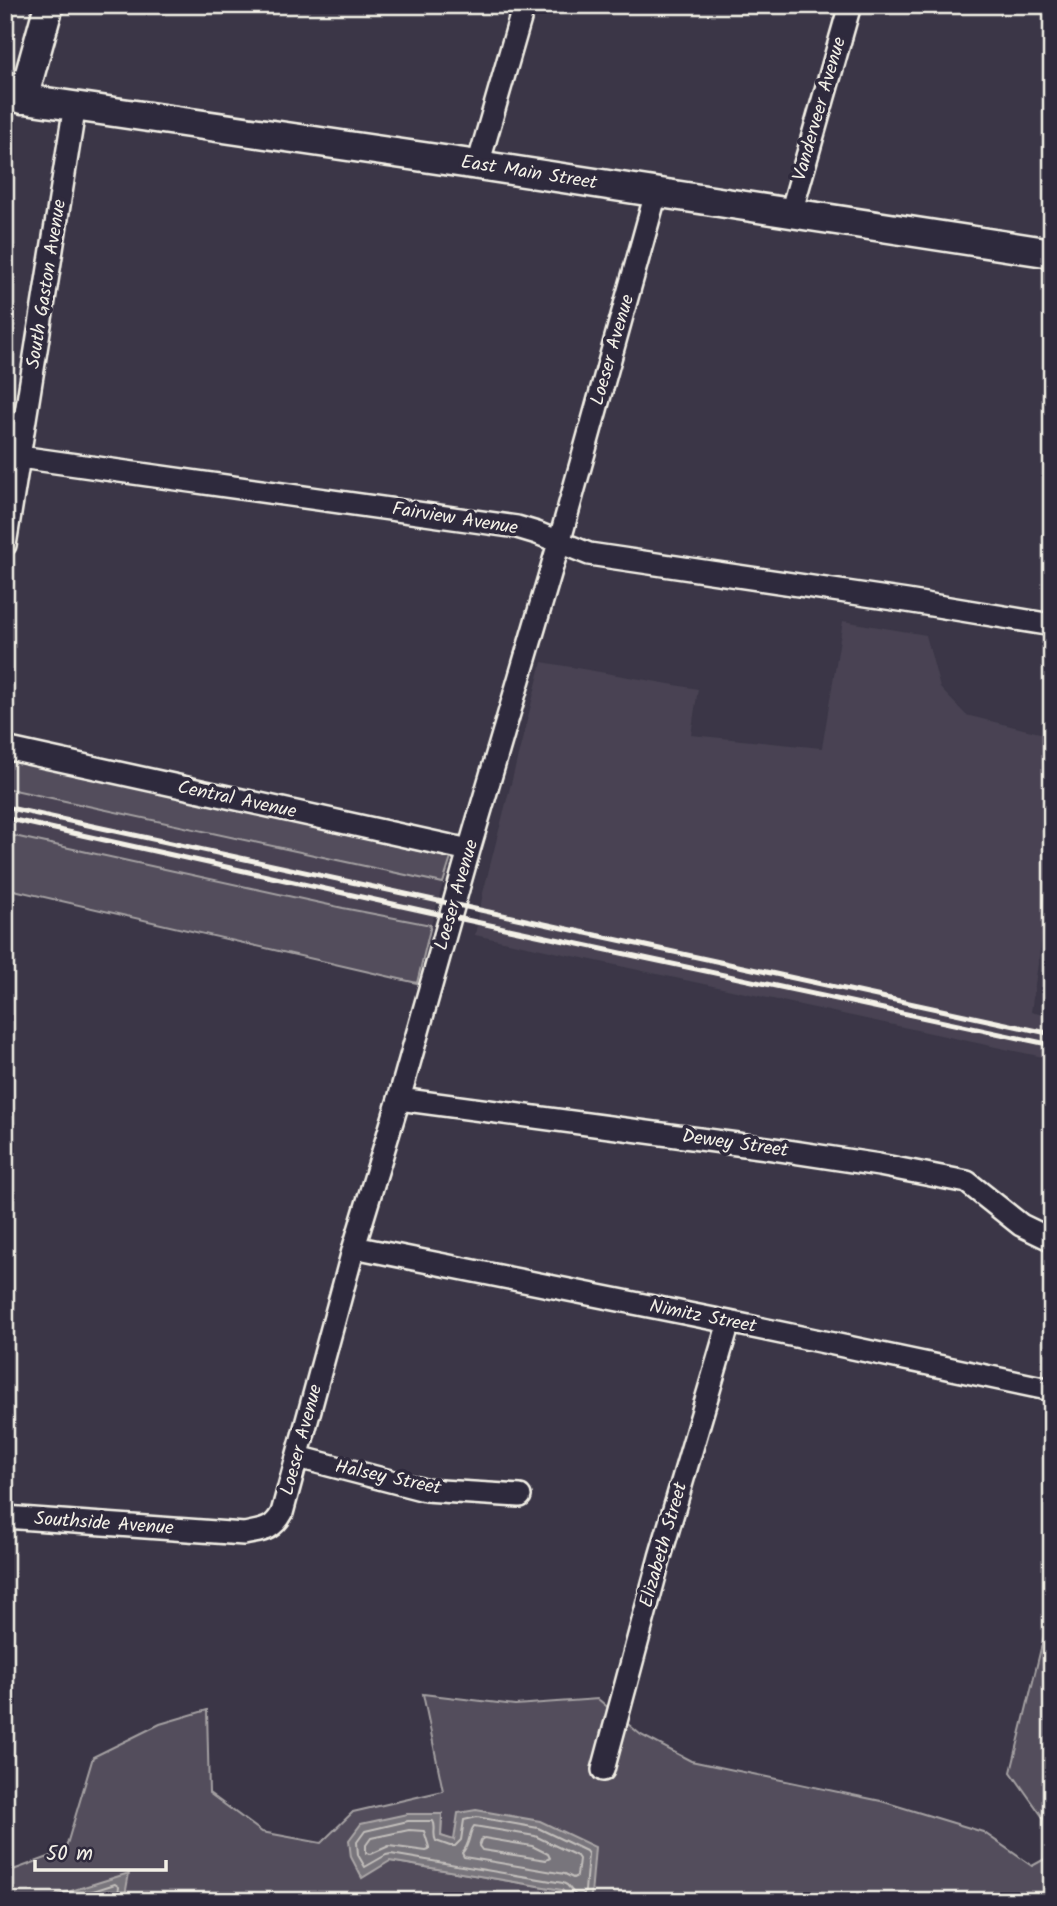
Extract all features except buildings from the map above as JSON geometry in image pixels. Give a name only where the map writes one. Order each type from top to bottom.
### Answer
[{"type":"street","points":[[14,97],[49,5]]},
{"type":"street","points":[[478,165],[524,5]]},
{"type":"street","name":"Vanderveer Avenue","points":[[791,213],[850,5]]},
{"type":"street","name":"East Main Street","points":[[14,97],[1052,253]]},
{"type":"street","name":"South Gaston Avenue","points":[[5,545],[75,105]]},
{"type":"street","name":"Loeser Avenue","points":[[204,1531],[244,1534],[269,1529],[282,1513],[354,1247],[559,543],[656,193]]},
{"type":"street","name":"Fairview Avenue","points":[[20,457],[517,527],[589,555],[1052,625]]},
{"type":"street","name":"Central Avenue","points":[[5,748],[469,850]]},
{"type":"street","name":"Dewey Street","points":[[399,1099],[767,1148],[967,1182],[1021,1225],[1052,1240]]},
{"type":"street","name":"Nimitz Street","points":[[354,1247],[1052,1390]]},
{"type":"street","name":"Elizabeth Street","points":[[603,1770],[660,1557],[729,1322]]},
{"type":"street","name":"Halsey Street","points":[[298,1457],[425,1490],[520,1496]]},
{"type":"street","name":"Southside Avenue","points":[[5,1517],[204,1531]]},
{"type":"shaded area","points":[[843,621],[926,635],[940,688],[966,715],[1052,736],[1052,867],[1031,1012],[1052,1017],[1052,1059],[475,935],[483,893],[542,662],[698,689],[691,735],[822,748]]},
{"type":"shaded area","points":[[5,759],[451,858],[443,883],[5,788]]},
{"type":"shaded area","points":[[5,788],[443,883],[431,925],[343,908],[5,834]]},
{"type":"shaded area","points":[[5,834],[431,925],[417,983],[5,888]]},
{"type":"shaded area","points":[[1052,1603],[1052,1830],[1011,1772]]},
{"type":"shaded area","points":[[423,1694],[515,1705],[598,1699],[641,1735],[691,1761],[881,1801],[983,1832],[1032,1866],[1052,1855],[1052,1901],[587,1901],[591,1895],[441,1836],[442,1814],[390,1861],[562,1890],[572,1901],[5,1901],[5,1873],[65,1851],[93,1757],[160,1724],[207,1710],[209,1793],[262,1832],[321,1843],[353,1812],[443,1791]]},
{"type":"water","points":[[476,1810],[540,1821],[595,1847],[591,1895],[587,1901],[572,1901],[562,1890],[390,1861],[362,1878],[351,1857],[349,1840],[361,1824],[407,1814],[442,1814],[441,1836],[454,1840],[458,1813]]},
{"type":"water","points":[[129,1873],[124,1901],[39,1901]]},
{"type":"railway","points":[[5,807],[1052,1034]]},
{"type":"railway","points":[[5,818],[1052,1045]]}]
